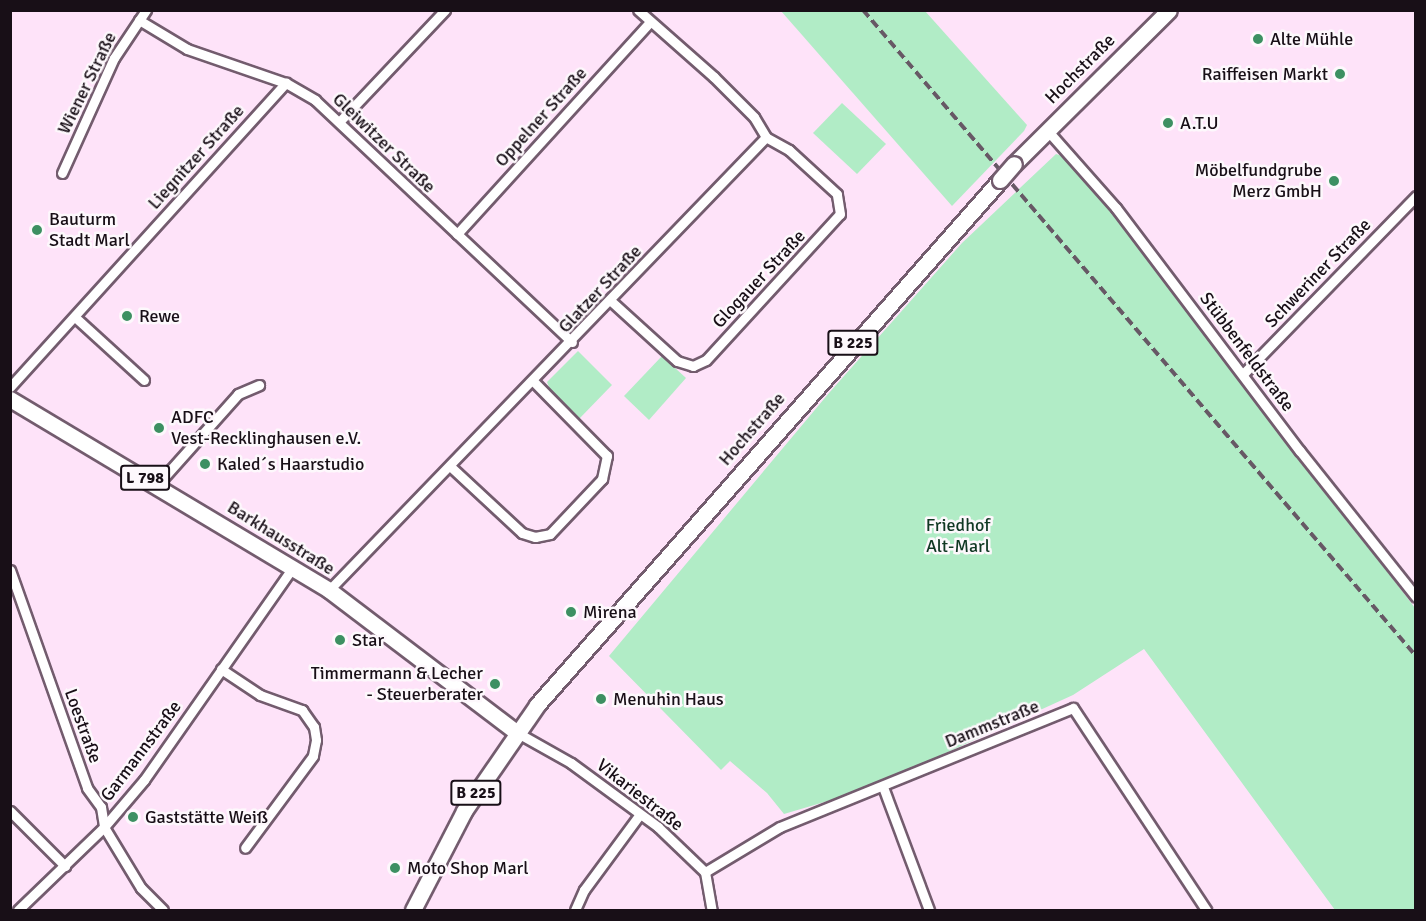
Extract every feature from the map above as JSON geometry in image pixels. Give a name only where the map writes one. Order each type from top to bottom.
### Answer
[{"type":"main road","name":"Hochstraße","points":[[413,910],[464,811],[516,732],[593,638],[1014,164],[1169,10]]},
{"type":"main road","name":"Barkhausstraße","points":[[10,399],[329,590],[516,732]]},
{"type":"street","name":"Wiener Straße","points":[[62,173],[114,58],[146,10]]},
{"type":"street","points":[[340,121],[445,10]]},
{"type":"street","points":[[638,10],[714,76],[754,117],[766,137]]},
{"type":"street","name":"Gleiwitzer Straße","points":[[140,20],[187,49],[286,83],[340,121],[456,234],[572,342]]},
{"type":"street","name":"Oppelner Straße","points":[[456,234],[650,22]]},
{"type":"street","name":"Liegnitzer Straße","points":[[10,387],[76,318],[286,83]]},
{"type":"street","name":"Stübbenfeldstraße","points":[[1047,130],[1116,208],[1244,373],[1300,452],[1416,597]]},
{"type":"street","name":"Glatzer Straße","points":[[329,590],[534,382],[766,137]]},
{"type":"street","name":"Glogauer Straße","points":[[611,301],[677,361],[693,366],[706,360],[840,214],[837,194],[789,150],[766,137]]},
{"type":"street","name":"Schweriner Straße","points":[[1244,373],[1416,196]]},
{"type":"street","points":[[76,318],[144,380]]},
{"type":"street","points":[[451,467],[522,533],[535,537],[550,534],[602,479],[607,456],[534,382]]},
{"type":"street","points":[[157,485],[238,394],[259,385]]},
{"type":"street","name":"Garmannstraße","points":[[18,910],[104,827],[144,780],[293,567]]},
{"type":"street","name":"Loestraße","points":[[10,570],[14,594],[87,788],[101,807],[104,827],[141,888],[163,910]]},
{"type":"street","points":[[221,669],[260,695],[302,710],[314,727],[316,740],[314,756],[245,848]]},
{"type":"street","name":"Dammstraße","points":[[705,872],[780,827],[884,787],[1073,708],[1206,910]]},
{"type":"street","name":"Vikariestraße","points":[[516,732],[544,745],[640,814],[705,872]]},
{"type":"street","points":[[884,787],[928,910]]},
{"type":"street","points":[[10,811],[65,866]]},
{"type":"street","points":[[576,910],[584,890],[640,814]]},
{"type":"street","points":[[705,872],[712,910]]},
{"type":"green space","points":[[781,11],[925,11],[1027,125],[1024,131],[952,206]]},
{"type":"green space","points":[[842,103],[886,144],[857,174],[813,133]]},
{"type":"green space","name":"Friedhof Alt-Marl","points":[[1056,154],[1068,158],[1161,275],[1415,608],[1415,910],[1335,910],[1144,649],[1073,695],[865,790],[784,814],[767,793],[730,761],[721,770],[609,656],[829,393],[962,243]]},
{"type":"green space","points":[[578,351],[612,385],[579,419],[551,392],[547,382]]},
{"type":"green space","points":[[662,356],[686,378],[649,420],[624,396]]},
{"type":"railway","points":[[863,10],[1416,656]]},
{"type":"place","name":"Alte Mühle","points":[[1258,39]]},
{"type":"place","name":"Raiffeisen Markt","points":[[1340,74]]},
{"type":"place","name":"A.T.U","points":[[1168,123]]},
{"type":"place","name":"Möbelfundgrube Merz GmbH","points":[[1334,181]]},
{"type":"place","name":"Bauturm Stadt Marl","points":[[37,230]]},
{"type":"place","name":"Rewe","points":[[127,316]]},
{"type":"place","name":"ADFC Vest-Recklinghausen e.V.","points":[[159,428]]},
{"type":"place","name":"Kaled´s Haarstudio","points":[[205,464]]},
{"type":"place","name":"Mirena","points":[[571,612]]},
{"type":"place","name":"Star","points":[[340,640]]},
{"type":"place","name":"Timmermann & Lecher - Steuerberater","points":[[495,684]]},
{"type":"place","name":"Menuhin Haus","points":[[601,699]]},
{"type":"place","name":"Gaststätte Weiß","points":[[133,817]]},
{"type":"place","name":"Moto Shop Marl","points":[[395,868]]}]
